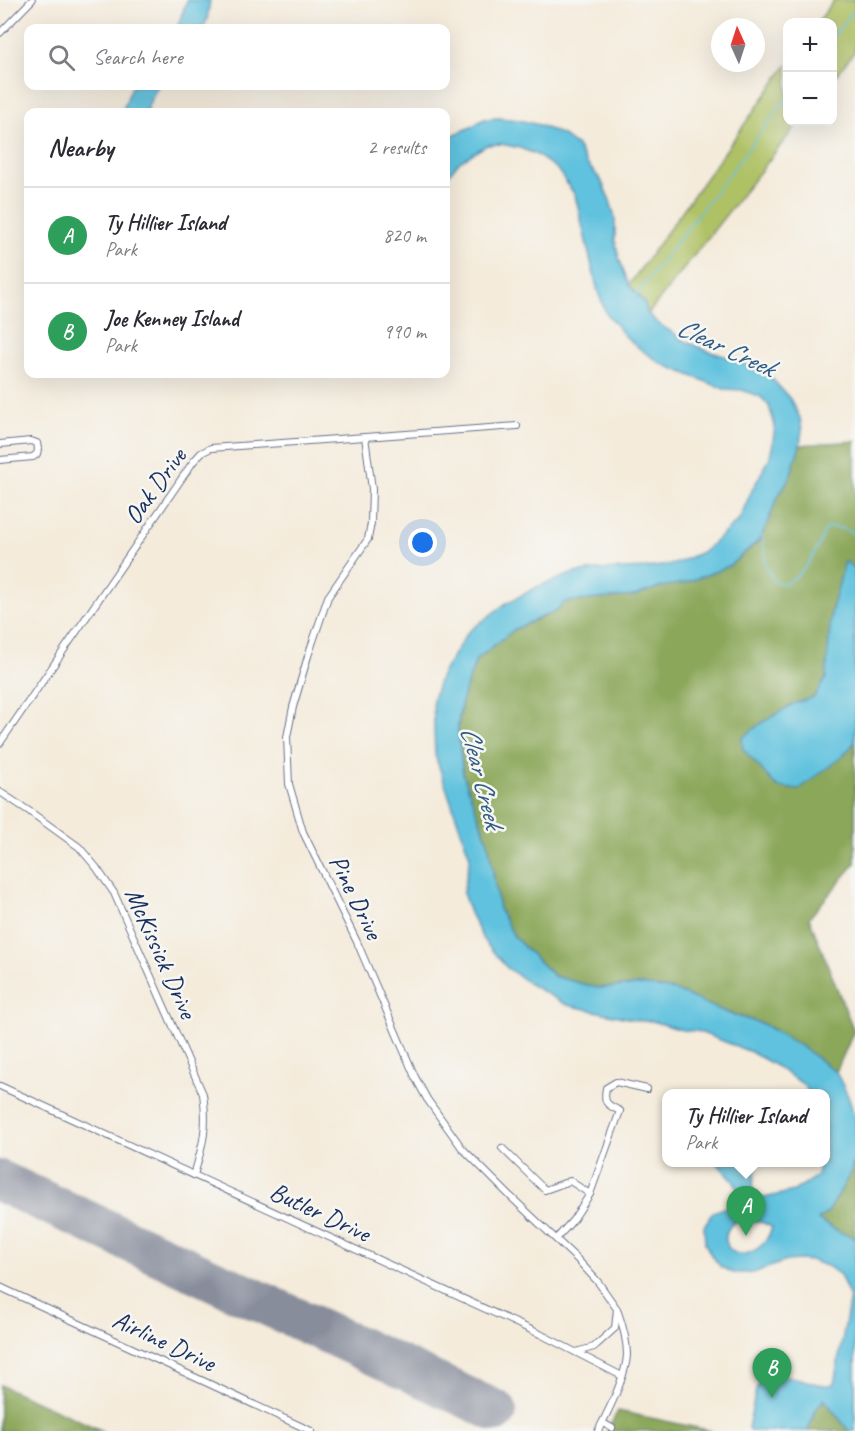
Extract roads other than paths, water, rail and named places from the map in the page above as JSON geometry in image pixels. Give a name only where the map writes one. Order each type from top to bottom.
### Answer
[{"type":"street","points":[[0,33],[32,0]]},
{"type":"street","name":"Oak Drive","points":[[0,743],[201,453],[211,448],[517,426]]},
{"type":"street","name":"Pine Drive","points":[[365,437],[372,489],[368,539],[328,597],[308,656],[286,737],[289,784],[303,832],[357,942],[427,1100],[462,1148],[578,1259],[598,1282],[617,1309],[624,1330],[627,1356],[622,1376]]},
{"type":"street","points":[[0,444],[31,441],[37,443],[38,449],[37,454],[33,457],[0,460]]},
{"type":"street","name":"McKissick Drive","points":[[0,792],[79,847],[114,893],[203,1094],[206,1125],[194,1175]]},
{"type":"street","points":[[556,1239],[573,1220],[590,1194],[620,1112],[608,1105],[604,1097],[606,1088],[616,1082],[647,1089]]},
{"type":"street","name":"Butler Drive","points":[[0,1086],[530,1329],[622,1376]]},
{"type":"street","points":[[502,1148],[545,1190],[570,1181],[590,1194]]},
{"type":"street","name":"Airline Drive","points":[[0,1287],[311,1431]]},
{"type":"street","points":[[576,1352],[594,1347],[615,1328],[617,1309]]},
{"type":"street","points":[[598,1431],[622,1376]]},
{"type":"street","points":[[603,1423],[612,1428]]},
{"type":"water","points":[[187,0],[210,0],[205,24],[178,24]]},
{"type":"water","points":[[130,90],[156,90],[148,108],[124,108]]},
{"type":"water","points":[[484,119],[519,120],[539,125],[562,135],[577,146],[587,164],[601,180],[609,198],[615,217],[615,240],[619,258],[629,285],[644,302],[648,314],[685,341],[768,374],[790,399],[800,418],[802,430],[800,445],[790,477],[778,496],[758,541],[729,566],[686,583],[660,587],[634,596],[565,602],[555,611],[515,629],[476,660],[463,696],[458,728],[463,774],[488,842],[499,909],[515,938],[554,976],[598,988],[642,985],[674,990],[730,1014],[763,1024],[802,1047],[836,1072],[848,1096],[855,1118],[855,1159],[850,1174],[829,1211],[818,1220],[852,1236],[855,1240],[855,1431],[849,1431],[824,1399],[815,1411],[808,1431],[749,1431],[748,1428],[756,1390],[764,1373],[821,1385],[834,1384],[850,1298],[840,1275],[829,1267],[813,1261],[799,1260],[786,1261],[753,1273],[733,1273],[721,1267],[705,1243],[704,1226],[713,1212],[734,1204],[740,1195],[735,1183],[721,1167],[756,1167],[754,1194],[760,1199],[794,1191],[817,1176],[818,1167],[830,1167],[830,1089],[807,1089],[771,1063],[751,1052],[697,1031],[682,1030],[652,1021],[641,1021],[567,1005],[533,986],[506,967],[484,941],[463,893],[470,857],[435,755],[433,699],[441,675],[468,632],[505,604],[539,586],[574,573],[675,564],[704,551],[739,520],[769,459],[775,426],[769,406],[761,397],[742,390],[724,389],[662,364],[625,336],[606,313],[598,292],[575,195],[557,169],[535,154],[501,144],[487,145],[458,163],[450,173],[450,136]],"holes":[[[745,1218],[772,1227],[762,1245],[751,1252],[741,1254],[734,1252],[726,1241],[729,1227],[735,1221]]]},
{"type":"water","points":[[845,561],[855,569],[855,742],[843,756],[798,790],[777,787],[743,749],[742,738],[793,704],[814,697],[826,678],[831,613]]},
{"type":"waterway","points":[[837,32],[855,9]]},
{"type":"waterway","points":[[637,294],[783,104]]},
{"type":"waterway","points":[[761,534],[766,567],[774,581],[784,584],[805,568],[826,528],[841,528],[855,535]]},
{"type":"place","name":"Ty Hillier Island","points":[[746,1236]]},
{"type":"place","name":"Joe Kenney Island","points":[[772,1398]]},
{"type":"water label","name":"Clear Creek","points":[[726,347]]},
{"type":"water label","name":"Clear Creek","points":[[482,777]]}]
